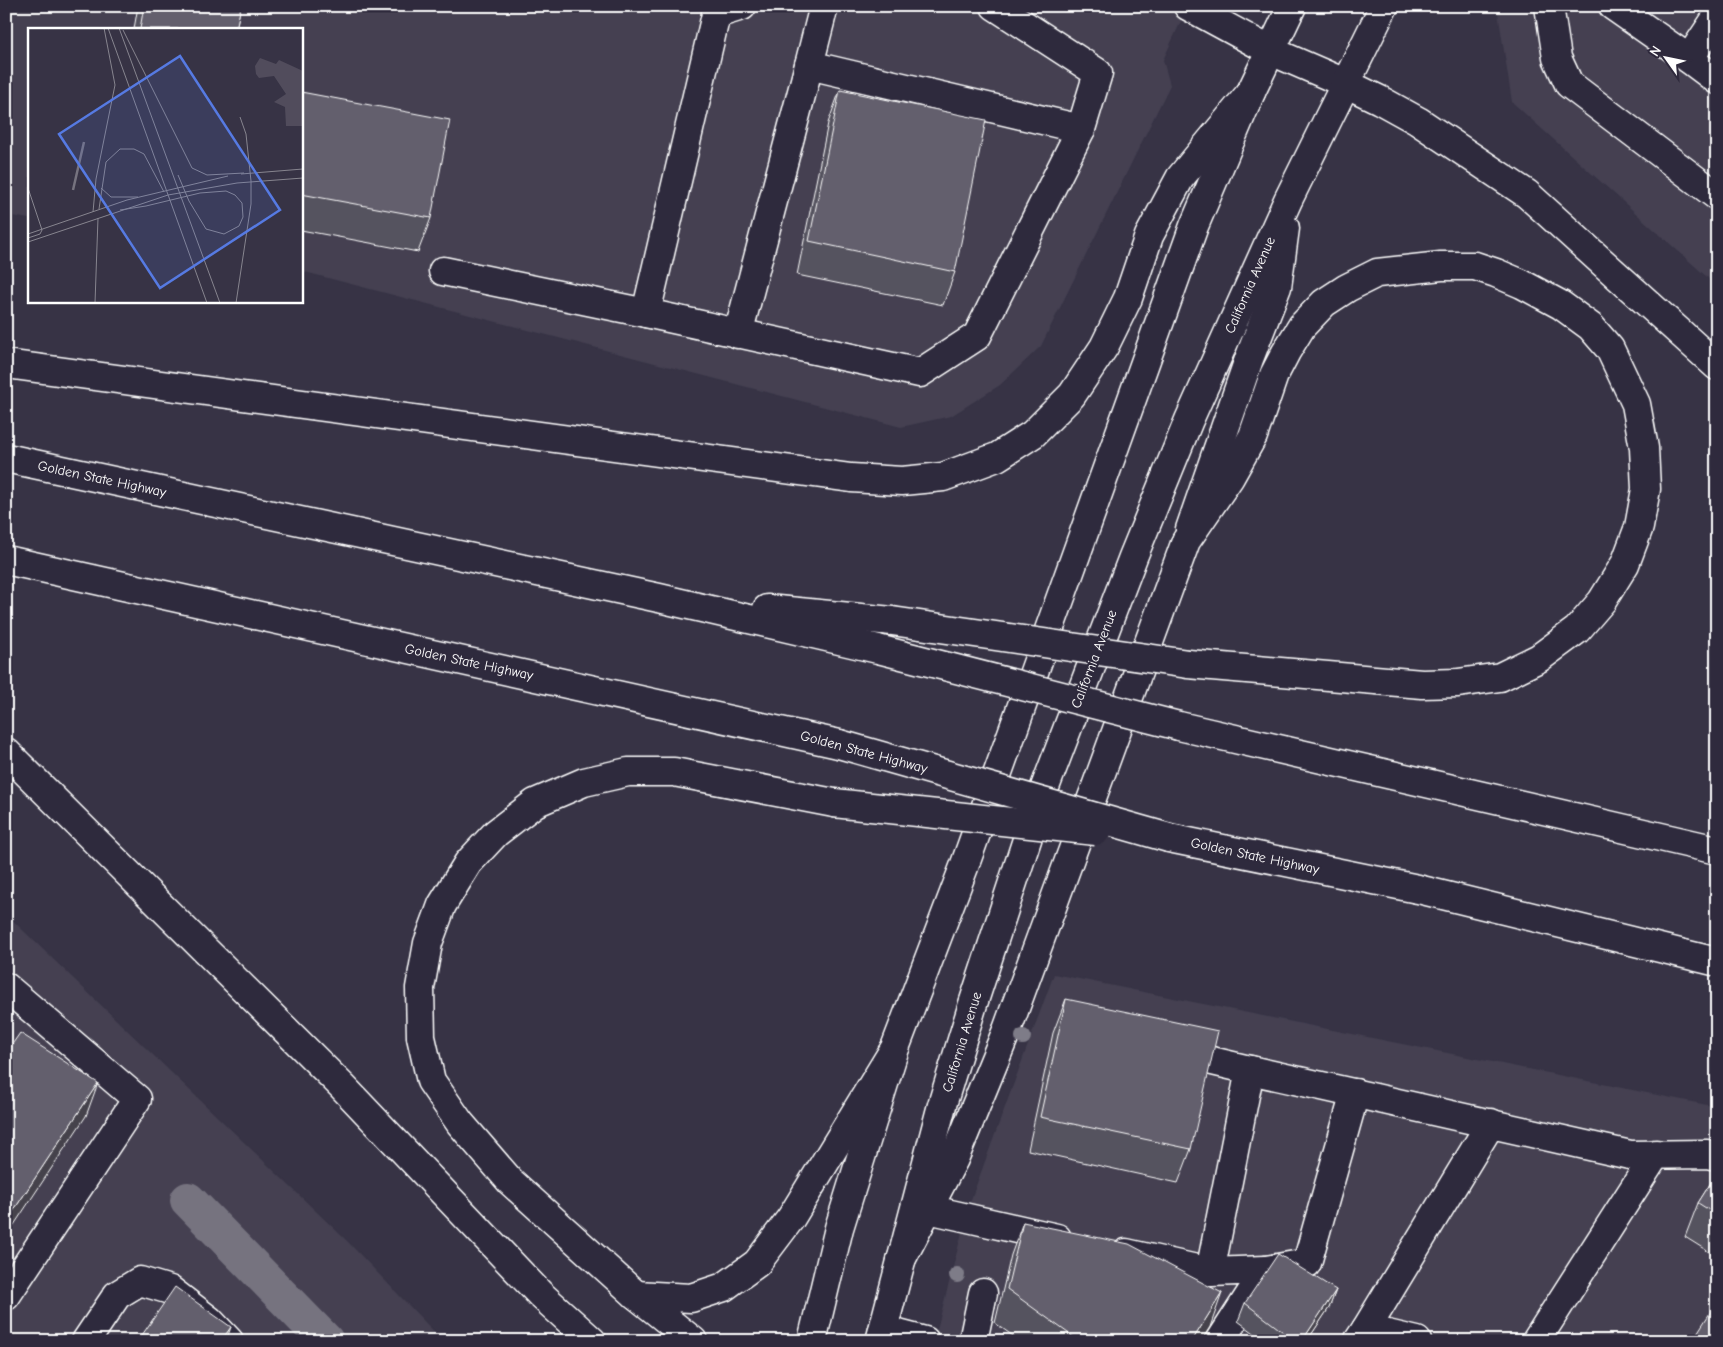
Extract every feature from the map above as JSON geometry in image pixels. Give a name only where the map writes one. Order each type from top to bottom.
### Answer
[{"type":"main road","points":[[738,334],[824,6]]},
{"type":"main road","points":[[444,271],[920,373],[977,336],[1082,129],[1098,73],[995,6]]},
{"type":"main road","points":[[1188,6],[1271,51],[1345,83],[1418,121],[1527,194],[1717,366]]},
{"type":"main road","points":[[812,1341],[839,1228],[896,1048],[964,867],[1194,226],[1251,92],[1292,6]]},
{"type":"main road","name":"California Avenue","points":[[882,1335],[942,1105],[976,994],[1039,803],[1133,556],[1189,420],[1288,200],[1384,6]]},
{"type":"main road","points":[[1549,6],[1557,58],[1569,84],[1717,196]]},
{"type":"main road","points":[[1614,6],[1717,80]]},
{"type":"main road","points":[[646,313],[725,9]]},
{"type":"main road","points":[[1689,59],[1717,17]]},
{"type":"main road","points":[[809,65],[1082,129]]},
{"type":"main road","points":[[6,364],[851,478],[902,481],[943,477],[997,457],[1033,434],[1072,395],[1104,347],[1128,298],[1149,236],[1180,178],[1251,92]]},
{"type":"main road","points":[[901,1260],[954,1159],[1008,1030],[1186,541],[1249,359],[1278,287],[1288,200]]},
{"type":"main road","points":[[659,598],[892,621],[1188,664],[1422,684],[1458,683],[1500,677],[1539,658],[1577,630],[1602,601],[1625,564],[1639,527],[1646,490],[1644,448],[1636,404],[1610,349],[1592,327],[1561,305],[1522,284],[1475,266],[1441,266],[1377,273],[1324,302],[1302,326],[1274,374],[1253,436],[1230,477],[1186,541]]},
{"type":"main road","name":"Golden State Highway","points":[[6,458],[659,598],[878,650],[1179,726],[1717,850]]},
{"type":"main road","name":"Golden State Highway","points":[[6,560],[839,744],[1169,838],[1418,889],[1717,962]]},
{"type":"main road","points":[[6,752],[343,1087],[540,1294],[592,1341]]},
{"type":"main road","points":[[693,1341],[636,1295],[511,1182],[460,1123],[431,1082],[421,1037],[420,988],[428,944],[442,905],[468,863],[496,833],[535,803],[584,782],[628,772],[674,772],[834,803],[1169,838]]},
{"type":"main road","points":[[6,987],[137,1099],[6,1296]]},
{"type":"main road","points":[[1146,1045],[1630,1155],[1707,1154],[1717,1156]]},
{"type":"main road","points":[[636,1295],[692,1298],[724,1287],[758,1263],[791,1218],[896,1048]]},
{"type":"main road","points":[[1210,1272],[1250,1070]]},
{"type":"main road","points":[[928,1209],[1210,1272],[1266,1270],[1307,1263],[1355,1093]]},
{"type":"main road","points":[[1418,1341],[1362,1335],[1490,1122]]},
{"type":"main road","points":[[1536,1341],[1656,1154]]},
{"type":"main road","points":[[1220,1341],[1266,1270]]},
{"type":"main road","points":[[86,1341],[117,1296],[140,1281],[170,1290],[209,1320],[229,1341]]},
{"type":"main road","points":[[974,1341],[983,1293]]},
{"type":"main road","points":[[882,1335],[926,1341]]},
{"type":"shaded area","points":[[6,6],[1188,6],[1163,60],[1170,85],[1041,346],[1000,385],[951,416],[901,427],[302,271],[302,28],[28,28],[28,219],[6,215]]},
{"type":"shaded area","points":[[1497,6],[1717,6],[1717,286],[1512,102]]},
{"type":"shaded area","points":[[6,914],[347,1241],[443,1341],[6,1341]]},
{"type":"shaded area","points":[[1054,974],[1717,1107],[1717,1341],[934,1341],[969,1205]]},
{"type":"building","points":[[144,6],[241,6],[236,28],[140,28]]},
{"type":"building","points":[[840,90],[986,120],[955,272],[809,241]]},
{"type":"building","points":[[302,92],[450,120],[431,218],[302,194]]},
{"type":"building","points":[[1066,999],[1218,1031],[1191,1149],[1040,1117]]},
{"type":"building","points":[[20,1033],[98,1083],[6,1222],[6,1053]]},
{"type":"building","points":[[1717,1173],[1717,1215],[1698,1203]]},
{"type":"building","points":[[1023,1222],[1129,1244],[1222,1293],[1192,1341],[1079,1341],[1007,1289]]},
{"type":"building","points":[[1278,1254],[1336,1290],[1302,1341],[1295,1341],[1245,1303]]},
{"type":"building","points":[[175,1287],[231,1327],[221,1341],[138,1341]]},
{"type":"building","points":[[1717,1302],[1717,1341],[1692,1341]]},
{"type":"waterway","points":[[188,1200],[326,1341]]}]
